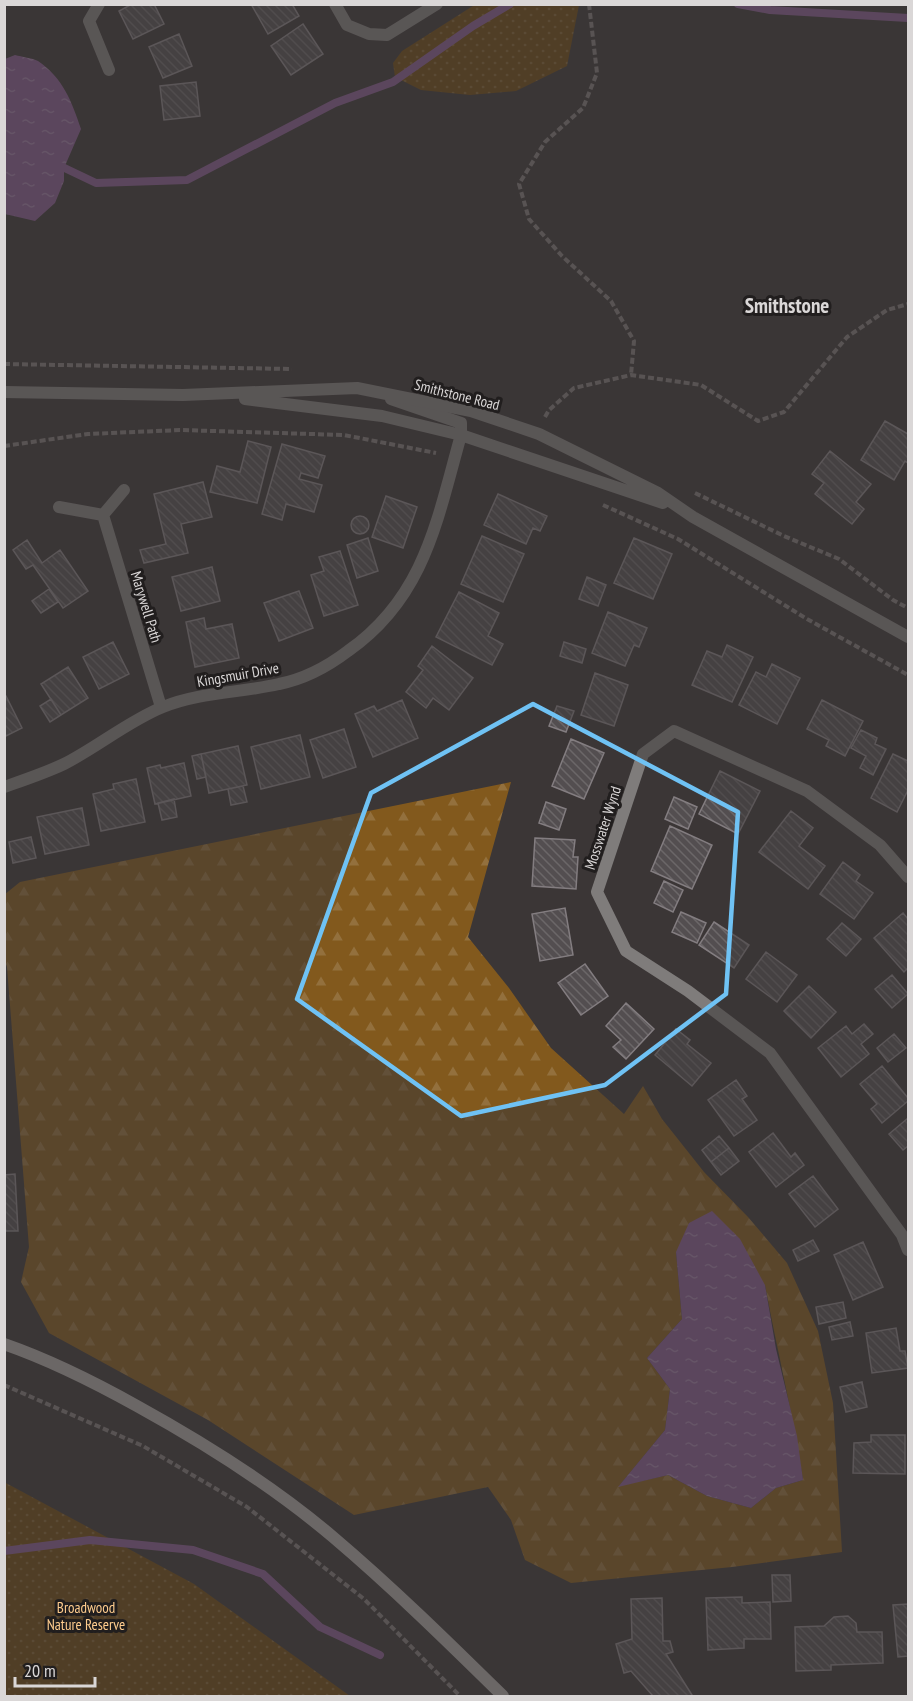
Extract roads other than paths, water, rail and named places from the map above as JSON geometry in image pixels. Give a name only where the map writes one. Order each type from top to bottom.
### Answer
[{"type":"main road","points":[[4,1344],[94,1382],[187,1433],[258,1480],[333,1537],[503,1696]]},
{"type":"street","points":[[99,4],[89,21],[109,70]]},
{"type":"street","points":[[335,4],[347,25],[369,34],[387,35],[437,4]]},
{"type":"street","points":[[365,390],[461,423],[461,435]]},
{"type":"street","name":"Smithstone Road","points":[[4,392],[209,395],[365,390],[471,411],[539,434],[658,493],[679,508],[909,637]]},
{"type":"street","name":"Smithstone Road","points":[[209,395],[382,416],[461,435],[679,508]]},
{"type":"street","name":"Kingsmuir Drive","points":[[4,787],[64,763],[161,707],[202,695],[279,684],[312,674],[340,658],[368,637],[393,610],[412,583],[427,549],[461,435]]},
{"type":"street","points":[[58,507],[103,515],[124,489]]},
{"type":"street","name":"Marywell Path","points":[[103,515],[161,707]]},
{"type":"street","name":"Mosswater Wynd","points":[[909,878],[880,845],[807,791],[674,731],[643,754],[597,892],[626,951],[688,991],[770,1053],[902,1235],[909,1250]]},
{"type":"water","points":[[15,55],[38,61],[54,75],[70,100],[81,129],[64,168],[64,181],[55,203],[35,221],[5,214],[5,59]]},
{"type":"water","points":[[712,1211],[740,1239],[765,1285],[776,1349],[797,1436],[803,1480],[776,1488],[751,1508],[707,1496],[668,1475],[618,1487],[665,1430],[670,1389],[647,1358],[682,1319],[676,1252],[689,1223]]},
{"type":"waterway","points":[[54,163],[96,183],[187,180],[335,103],[393,82],[473,26],[510,4]]},
{"type":"waterway","points":[[738,4],[770,10],[908,18]]},
{"type":"waterway","points":[[4,1551],[90,1540],[193,1550],[263,1574],[320,1627],[380,1655]]},
{"type":"district","name":"Smithstone","points":[[787,306]]},
{"type":"park label","name":"Broadwood Nature Reserve","points":[[86,1616]]}]
